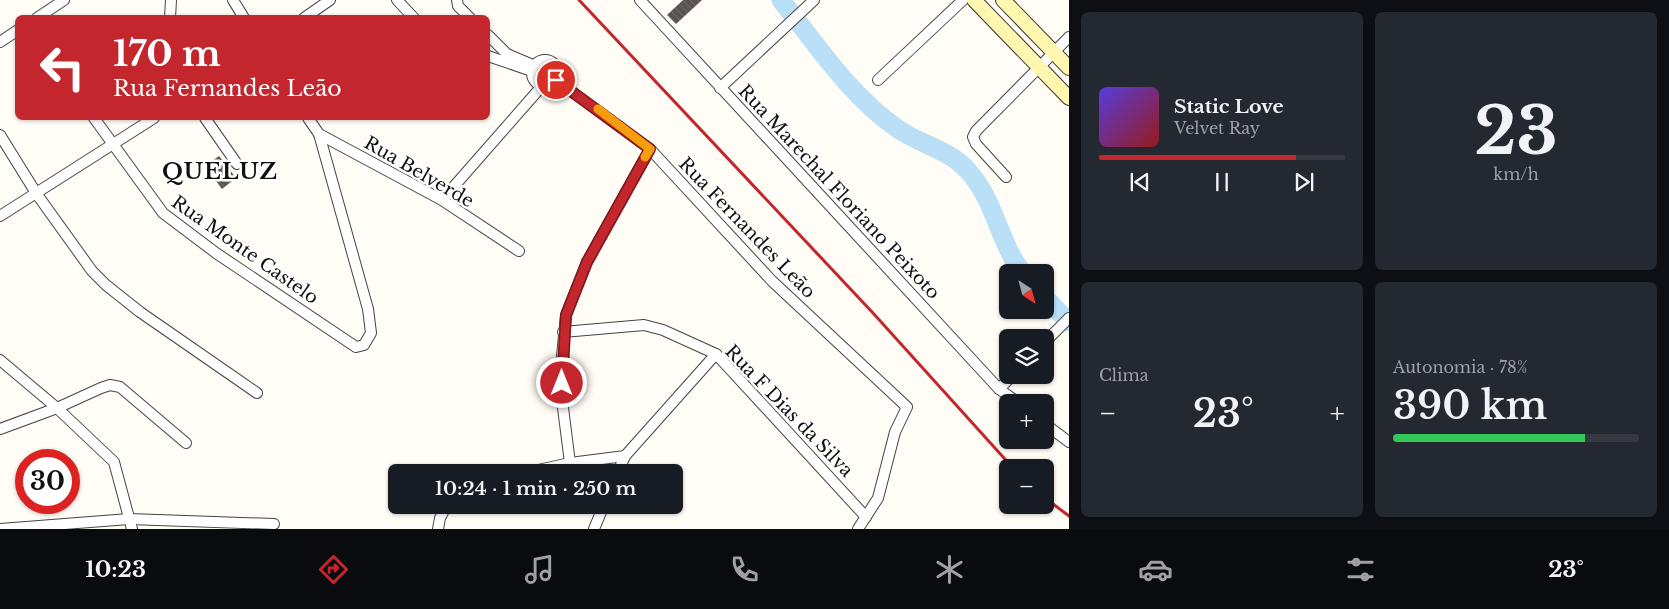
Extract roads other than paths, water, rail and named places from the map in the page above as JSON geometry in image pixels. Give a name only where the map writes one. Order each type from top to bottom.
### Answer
[{"type":"street","points":[[42,15],[64,0]]},
{"type":"street","points":[[170,15],[171,0]]},
{"type":"street","points":[[234,0],[242,15]]},
{"type":"street","points":[[308,15],[330,0]]},
{"type":"street","points":[[397,0],[411,15]]},
{"type":"street","points":[[457,0],[458,6],[467,15]]},
{"type":"street","name":"Rua Marechal Floriano Peixoto","points":[[640,0],[999,389],[1006,394]]},
{"type":"street","points":[[878,80],[963,0]]},
{"type":"street","points":[[974,0],[1069,98]]},
{"type":"street","points":[[1003,0],[1069,68]]},
{"type":"street","points":[[720,88],[811,2]]},
{"type":"street","points":[[0,42],[15,32]]},
{"type":"street","points":[[490,37],[507,54],[532,68]]},
{"type":"street","points":[[1006,177],[973,137],[976,131],[1069,37]]},
{"type":"street","points":[[490,57],[532,68]]},
{"type":"street","points":[[542,60],[552,61],[558,70],[556,80],[548,86],[542,86],[534,80],[532,68],[542,60]]},
{"type":"street","name":"Rua Fernandes Leão","points":[[556,80],[650,149],[772,281],[907,407],[895,432],[878,498],[866,517]]},
{"type":"street","points":[[442,200],[542,86]]},
{"type":"street","name":"Rua Monte Castelo","points":[[95,120],[152,201],[178,227],[356,347],[364,345],[371,333],[368,309],[319,134]]},
{"type":"street","points":[[0,216],[151,120]]},
{"type":"street","points":[[206,120],[237,164]]},
{"type":"street","name":"Rua Belverde","points":[[309,120],[319,134],[442,200],[519,251]]},
{"type":"street","points":[[0,136],[36,193],[92,271],[106,285],[140,312],[257,392]]},
{"type":"street","points":[[570,463],[562,400],[563,332],[566,315],[587,262],[650,149]]},
{"type":"street","points":[[1054,332],[1069,318]]},
{"type":"street","name":"Rua F Dias da Silva","points":[[563,332],[644,325],[663,330],[716,354],[866,517]]},
{"type":"street","points":[[622,464],[625,456],[716,354]]},
{"type":"street","points":[[0,360],[57,408],[114,462],[130,524]]},
{"type":"street","points":[[999,389],[1004,384]]},
{"type":"street","points":[[0,429],[57,408],[110,385],[120,387],[186,443]]},
{"type":"street","points":[[1054,431],[1069,442]]},
{"type":"street","points":[[565,464],[625,456]]},
{"type":"street","points":[[438,529],[442,514]]},
{"type":"street","points":[[594,529],[600,514]]},
{"type":"street","points":[[858,529],[866,517]]},
{"type":"street","points":[[0,529],[130,524],[274,524]]},
{"type":"waterway","points":[[781,0],[849,86],[881,116],[907,135],[945,153],[962,164],[978,183],[1017,264]]},
{"type":"waterway","points":[[1054,307],[1069,322]]},
{"type":"railway","points":[[579,0],[873,313],[1005,459]]},
{"type":"railway","points":[[1054,505],[1069,516]]},
{"type":"district","name":"QUELUZ","points":[[220,171]]}]
